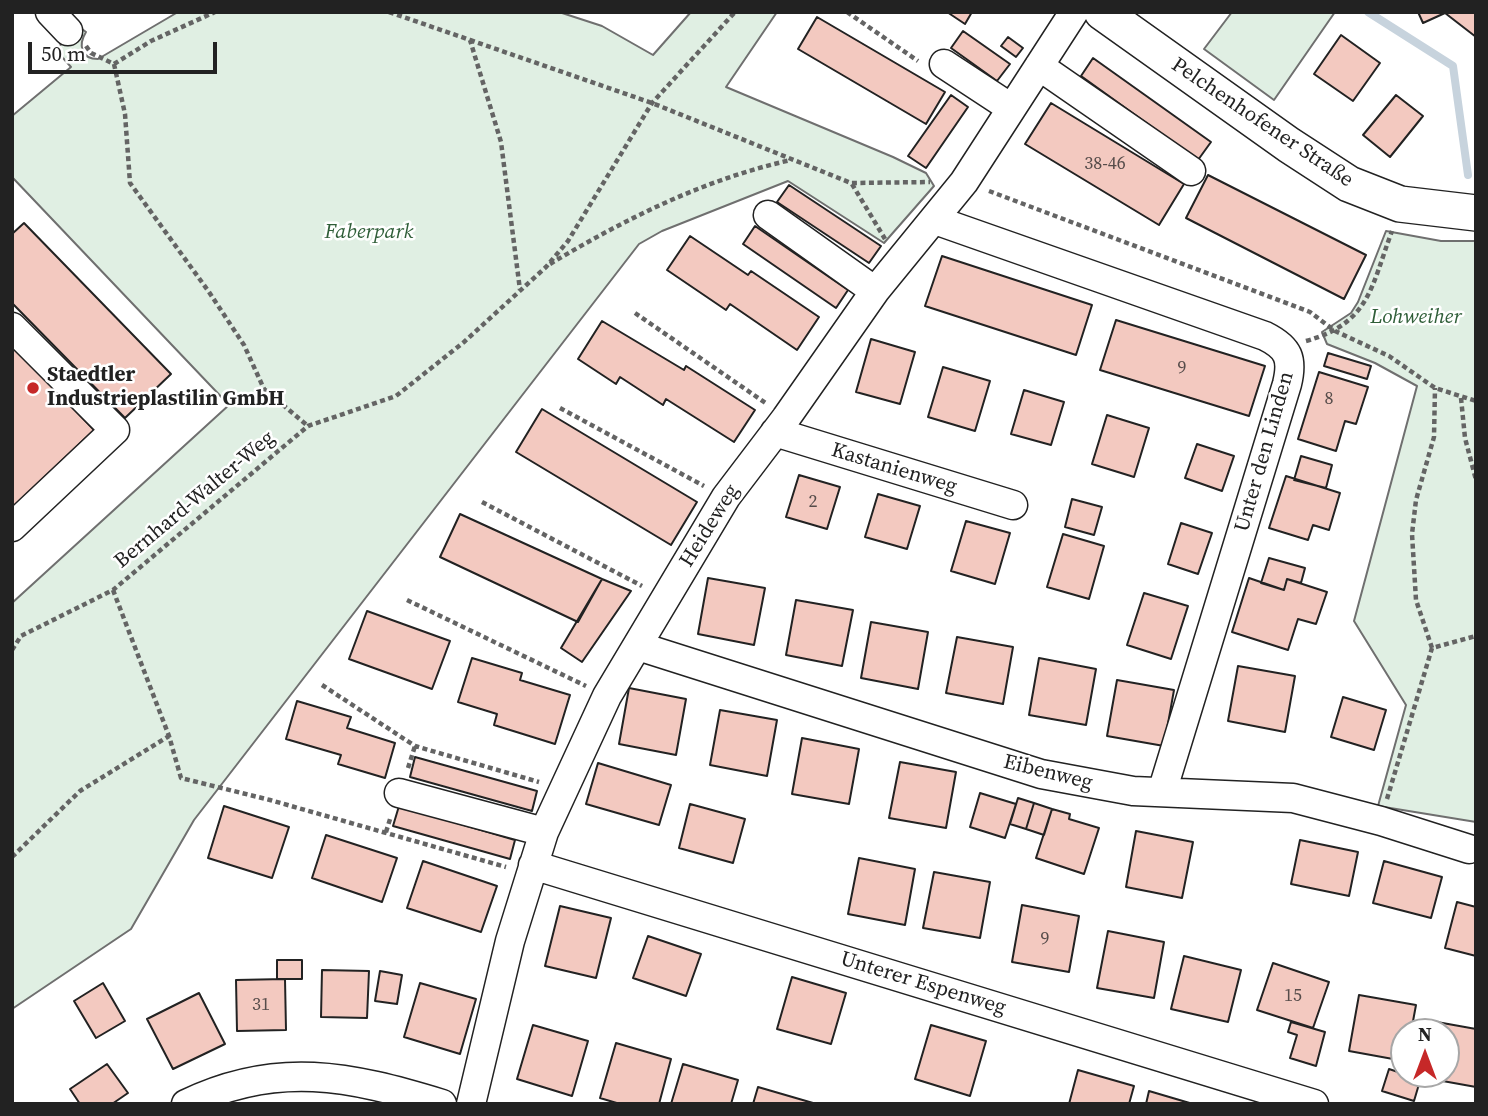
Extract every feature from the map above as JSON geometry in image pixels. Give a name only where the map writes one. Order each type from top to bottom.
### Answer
[{"type":"main road","name":"Pelchenhofener Straße","points":[[1102,12],[1322,167],[1369,194],[1399,204],[1476,213]]},
{"type":"street","name":"Heideweg","points":[[471,1104],[531,869],[561,788],[607,696],[726,497],[781,425],[875,291],[936,220],[964,182],[1074,12]]},
{"type":"street","points":[[944,64],[1011,108]]},
{"type":"street","points":[[1039,66],[1191,171]]},
{"type":"street","points":[[768,215],[875,291]]},
{"type":"street","name":"Unter den Linden","points":[[936,220],[1265,336],[1285,348],[1291,362],[1287,384],[1162,792]]},
{"type":"street","points":[[12,327],[115,430],[12,527]]},
{"type":"street","name":"Kastanienweg","points":[[781,425],[1013,505]]},
{"type":"street","name":"Eibenweg","points":[[638,646],[1041,774],[1097,786],[1293,799],[1381,821],[1469,849]]},
{"type":"street","points":[[399,793],[544,832]]},
{"type":"street","name":"Unterer Espenweg","points":[[531,869],[1314,1104]]},
{"type":"street","points":[[186,1104],[235,1083],[264,1077],[310,1075],[361,1081],[442,1104]]},
{"type":"path","points":[[215,12],[151,41],[114,64],[125,114],[130,184],[171,236],[216,302],[244,345],[264,389],[308,426]]},
{"type":"path","points":[[389,12],[652,103],[851,183],[964,182],[1310,312],[1335,331],[1389,356],[1435,388],[1476,401]]},
{"type":"path","name":"Bernhard-Walter-Weg","points":[[12,650],[21,636],[113,590],[308,426],[396,396],[464,342],[546,267],[568,241],[652,103],[735,12]]},
{"type":"path","points":[[847,12],[936,74],[944,64]]},
{"type":"path","points":[[470,40],[501,142],[520,290]]},
{"type":"path","points":[[546,267],[633,217],[732,177],[793,159]]},
{"type":"path","points":[[851,183],[899,261]]},
{"type":"path","points":[[1285,348],[1335,331],[1349,322],[1364,304],[1399,204]]},
{"type":"path","points":[[635,313],[781,425]]},
{"type":"path","points":[[1381,821],[1432,648],[1416,600],[1412,534],[1416,500],[1434,437],[1435,388]]},
{"type":"path","points":[[1461,398],[1465,438],[1476,480]]},
{"type":"path","points":[[560,408],[726,497]]},
{"type":"path","points":[[482,502],[666,599]]},
{"type":"path","points":[[113,590],[169,736],[181,778],[531,869]]},
{"type":"path","points":[[407,600],[607,696]]},
{"type":"path","points":[[1432,648],[1476,636]]},
{"type":"path","points":[[322,685],[415,746],[561,788]]},
{"type":"path","points":[[12,857],[80,790],[169,736]]},
{"type":"green space","name":"Faberpark","points":[[178,12],[559,12],[602,26],[653,55],[691,12],[777,12],[726,87],[893,157],[926,173],[934,186],[884,243],[788,181],[662,231],[639,244],[194,820],[131,929],[12,1009],[12,603],[229,405],[12,177],[12,116],[71,67],[55,49],[82,29],[86,32],[82,42],[85,54],[98,59]]},
{"type":"green space","points":[[1232,12],[1335,12],[1274,100],[1204,49]]},
{"type":"green space","name":"Lohweiher","points":[[1386,231],[1441,241],[1476,241],[1476,822],[1378,806],[1406,705],[1354,621],[1417,386],[1375,363],[1327,344],[1322,332],[1351,313],[1358,302]]},
{"type":"building","points":[[947,12],[972,12],[965,24]]},
{"type":"building","points":[[1418,12],[1476,12],[1476,37],[1445,13],[1423,23]]},
{"type":"building","points":[[817,17],[945,92],[926,124],[798,49]]},
{"type":"building","points":[[963,31],[1010,64],[997,81],[951,48]]},
{"type":"building","points":[[1341,35],[1380,63],[1353,101],[1314,74]]},
{"type":"building","points":[[1008,37],[1023,48],[1016,57],[1001,46]]},
{"type":"building","points":[[1093,58],[1211,142],[1198,160],[1081,76]]},
{"type":"building","points":[[951,95],[968,107],[926,168],[908,156]]},
{"type":"building","points":[[1396,95],[1423,116],[1390,157],[1363,135]]},
{"type":"building","points":[[1051,103],[1184,184],[1159,225],[1025,144]]},
{"type":"building","points":[[1208,175],[1366,255],[1344,299],[1186,218]]},
{"type":"building","points":[[789,185],[881,246],[869,263],[777,202]]},
{"type":"building","points":[[24,223],[171,374],[125,418],[12,303],[12,234]]},
{"type":"building","points":[[755,226],[848,290],[836,308],[743,244]]},
{"type":"building","points":[[690,236],[748,275],[751,271],[819,317],[797,350],[730,304],[726,310],[667,270]]},
{"type":"building","points":[[942,256],[1092,305],[1076,355],[925,306]]},
{"type":"building","points":[[1116,320],[1265,366],[1249,416],[1100,370]]},
{"type":"building","points":[[602,321],[684,370],[686,366],[755,410],[734,442],[666,399],[663,405],[620,377],[616,384],[578,359]]},
{"type":"building","points":[[871,339],[915,352],[900,404],[856,392]]},
{"type":"building","name":"Staedtler Industrieplastilin GmbH","points":[[12,345],[94,430],[12,508]]},
{"type":"building","points":[[1328,353],[1371,366],[1367,379],[1324,366]]},
{"type":"building","points":[[943,367],[990,381],[975,431],[928,417]]},
{"type":"building","points":[[1319,372],[1368,387],[1356,424],[1345,421],[1336,451],[1298,439]]},
{"type":"building","points":[[1024,390],[1064,402],[1051,445],[1011,434]]},
{"type":"building","points":[[542,409],[697,502],[671,545],[516,452]]},
{"type":"building","points":[[1107,415],[1149,428],[1134,477],[1092,464]]},
{"type":"building","points":[[1197,444],[1234,456],[1222,491],[1185,478]]},
{"type":"building","points":[[1301,456],[1332,465],[1326,488],[1294,480]]},
{"type":"building","points":[[799,475],[840,487],[827,529],[786,517]]},
{"type":"building","points":[[1286,476],[1340,493],[1329,530],[1313,525],[1308,540],[1269,528]]},
{"type":"building","points":[[878,494],[920,506],[907,549],[865,537]]},
{"type":"building","points":[[1072,499],[1102,507],[1094,535],[1065,527]]},
{"type":"building","points":[[460,514],[602,579],[578,622],[440,557]]},
{"type":"building","points":[[966,521],[1010,533],[995,584],[951,571]]},
{"type":"building","points":[[1181,523],[1212,533],[1198,574],[1168,564]]},
{"type":"building","points":[[1063,534],[1104,546],[1089,599],[1047,587]]},
{"type":"building","points":[[1269,558],[1305,568],[1301,583],[1287,579],[1284,590],[1261,583]]},
{"type":"building","points":[[708,578],[765,588],[754,645],[698,634]]},
{"type":"building","points":[[1249,578],[1284,590],[1287,579],[1327,592],[1316,624],[1298,619],[1288,650],[1232,632]]},
{"type":"building","points":[[602,579],[631,591],[582,662],[561,648]]},
{"type":"building","points":[[1144,593],[1188,606],[1171,659],[1127,645]]},
{"type":"building","points":[[796,600],[853,610],[842,666],[786,655]]},
{"type":"building","points":[[367,611],[450,641],[432,689],[349,659]]},
{"type":"building","points":[[871,622],[928,632],[918,689],[861,678]]},
{"type":"building","points":[[957,637],[1013,647],[1003,704],[946,693]]},
{"type":"building","points":[[472,658],[522,673],[520,680],[570,695],[555,744],[494,725],[497,714],[458,702]]},
{"type":"building","points":[[1039,658],[1096,669],[1086,725],[1029,715]]},
{"type":"building","points":[[1238,666],[1295,676],[1285,732],[1228,721]]},
{"type":"building","points":[[1117,680],[1174,690],[1164,746],[1107,736]]},
{"type":"building","points":[[629,688],[686,699],[676,755],[619,744]]},
{"type":"building","points":[[1343,697],[1386,710],[1374,750],[1331,737]]},
{"type":"building","points":[[297,701],[351,717],[347,728],[395,743],[385,778],[338,764],[341,755],[286,739]]},
{"type":"building","points":[[720,710],[777,720],[767,776],[710,765]]},
{"type":"building","points":[[802,738],[859,749],[849,804],[792,794]]},
{"type":"building","points":[[415,757],[537,791],[532,811],[410,777]]},
{"type":"building","points":[[900,762],[956,772],[946,828],[889,818]]},
{"type":"building","points":[[598,763],[671,785],[659,825],[586,804]]},
{"type":"building","points":[[980,793],[1016,804],[1005,838],[970,827]]},
{"type":"building","points":[[1018,798],[1034,803],[1026,829],[1010,824]]},
{"type":"building","points":[[1034,803],[1052,809],[1044,835],[1026,829]]},
{"type":"building","points":[[690,804],[745,819],[733,863],[679,848]]},
{"type":"building","points":[[224,806],[289,827],[272,878],[208,858]]},
{"type":"building","points":[[399,806],[515,840],[510,859],[393,826]]},
{"type":"building","points":[[1052,809],[1070,814],[1069,819],[1099,828],[1084,874],[1036,858]]},
{"type":"building","points":[[1136,831],[1193,842],[1182,898],[1126,887]]},
{"type":"building","points":[[326,835],[397,858],[382,902],[312,878]]},
{"type":"building","points":[[1300,840],[1358,852],[1349,896],[1291,884]]},
{"type":"building","points":[[859,858],[915,869],[905,925],[848,914]]},
{"type":"building","points":[[423,861],[497,886],[481,932],[407,908]]},
{"type":"building","points":[[1384,861],[1442,877],[1431,918],[1373,903]]},
{"type":"building","points":[[934,872],[990,882],[980,938],[923,928]]},
{"type":"building","points":[[1457,902],[1476,907],[1476,956],[1445,948]]},
{"type":"building","points":[[1022,905],[1079,916],[1069,972],[1012,962]]},
{"type":"building","points":[[560,906],[611,918],[596,978],[545,966]]},
{"type":"building","points":[[1108,931],[1164,942],[1154,998],[1097,988]]},
{"type":"building","points":[[648,936],[701,954],[686,996],[633,978]]},
{"type":"building","points":[[1184,956],[1241,970],[1228,1022],[1171,1009]]},
{"type":"building","points":[[277,960],[302,960],[302,979],[277,979]]},
{"type":"building","points":[[1273,963],[1329,982],[1313,1028],[1257,1010]]},
{"type":"building","points":[[322,970],[369,971],[367,1018],[321,1017]]},
{"type":"building","points":[[380,971],[402,975],[397,1004],[375,1001]]},
{"type":"building","points":[[792,977],[846,993],[831,1044],[777,1029]]},
{"type":"building","points":[[285,979],[286,1030],[237,1031],[236,980]]},
{"type":"building","points":[[103,983],[125,1021],[96,1038],[74,1001]]},
{"type":"building","points":[[420,983],[476,999],[460,1054],[404,1037]]},
{"type":"building","points":[[199,993],[225,1044],[173,1069],[147,1019]]},
{"type":"building","points":[[1359,995],[1416,1005],[1414,1018],[1390,1018],[1390,1058],[1349,1051]]},
{"type":"building","points":[[1291,1022],[1325,1032],[1316,1066],[1290,1058],[1297,1035],[1288,1032]]},
{"type":"building","points":[[533,1025],[588,1041],[572,1096],[517,1079]]},
{"type":"building","points":[[931,1025],[986,1041],[970,1096],[915,1079]]},
{"type":"building","points":[[1460,1026],[1476,1029],[1476,1087],[1460,1084]]},
{"type":"building","points":[[616,1043],[671,1059],[659,1104],[620,1104],[600,1098]]},
{"type":"building","points":[[107,1064],[128,1093],[112,1104],[80,1104],[70,1089]]},
{"type":"building","points":[[683,1064],[738,1080],[731,1104],[671,1104]]},
{"type":"building","points":[[1389,1069],[1390,1088],[1418,1088],[1414,1101],[1382,1091]]},
{"type":"building","points":[[1078,1070],[1134,1086],[1129,1104],[1069,1104]]},
{"type":"building","points":[[758,1087],[813,1103],[813,1104],[753,1104]]},
{"type":"building","points":[[1149,1091],[1193,1104],[1146,1104]]},
{"type":"waterway","points":[[1368,12],[1453,66],[1468,175]]},
{"type":"place","name":"Staedtler Industrieplastilin GmbH","points":[[33,388]]}]
